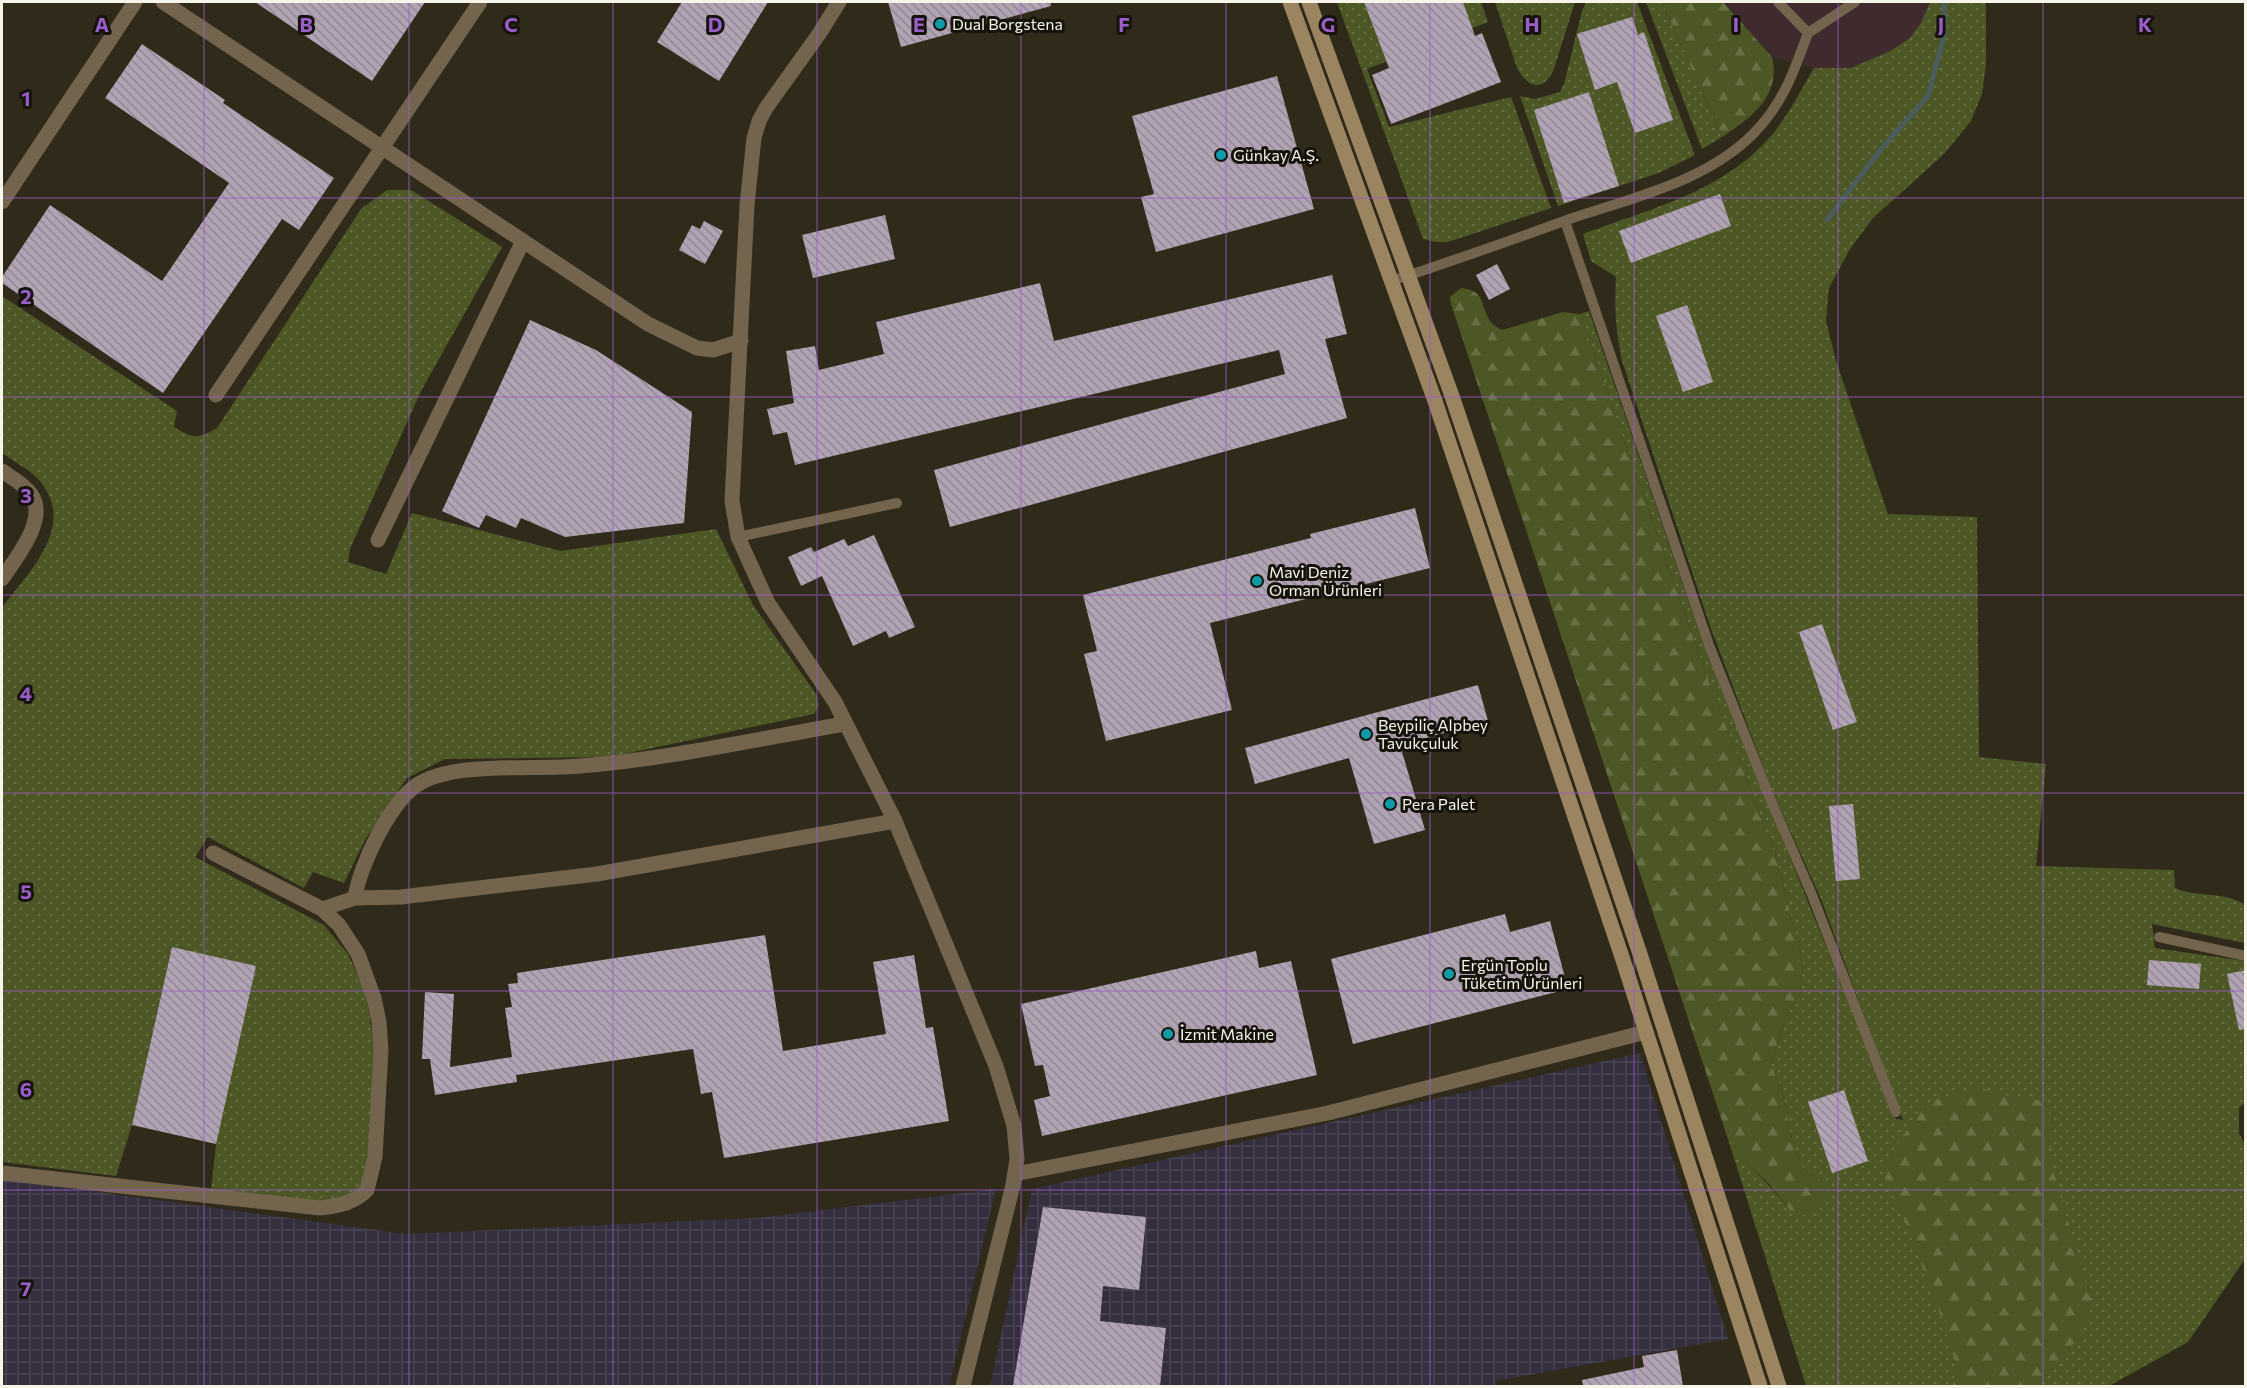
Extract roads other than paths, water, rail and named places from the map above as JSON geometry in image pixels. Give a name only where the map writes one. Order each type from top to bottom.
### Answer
[{"type":"main road","points":[[1290,2],[1439,413],[1646,1032],[1760,1386]]},
{"type":"main road","points":[[1309,2],[1452,396],[1635,940],[1779,1386]]},
{"type":"street","points":[[2,202],[135,2]]},
{"type":"street","points":[[163,2],[648,324],[697,348],[713,350],[741,341]]},
{"type":"street","points":[[216,395],[480,2]]},
{"type":"street","points":[[839,2],[759,122],[751,160],[748,194],[732,501],[738,537],[768,603],[835,702],[895,821],[996,1066],[1014,1126],[1017,1158],[1015,1174],[963,1386]]},
{"type":"street","points":[[378,540],[523,241]]},
{"type":"street","points":[[2,471],[21,484],[33,496],[37,511],[33,530],[2,579]]},
{"type":"street","points":[[355,898],[357,882],[364,865],[392,811],[408,792],[431,777],[454,771],[591,765],[845,724]]},
{"type":"street","points":[[322,909],[355,898],[401,897],[597,874],[895,821]]},
{"type":"street","points":[[2,1173],[320,1208],[337,1206],[368,1190],[375,1157],[381,1050],[379,1022],[368,979],[358,954],[339,925],[322,909],[213,853]]},
{"type":"street","points":[[1015,1174],[1328,1113],[1646,1032]]},
{"type":"lane","points":[[1778,2],[1808,33]]},
{"type":"lane","points":[[1391,280],[1680,180],[1705,168],[1740,145],[1764,122],[1784,94],[1808,33],[1855,2]]},
{"type":"lane","points":[[1564,221],[1709,645],[1812,896],[1896,1112]]},
{"type":"lane","points":[[738,537],[897,503]]},
{"type":"lane","points":[[2159,937],[2246,956]]},
{"type":"waterway","points":[[1827,220],[1882,148],[1928,96],[1944,36],[1945,2]]},
{"type":"place","name":"Dual Borgstena","points":[[940,24]]},
{"type":"place","name":"Günkay A.Ş.","points":[[1221,155]]},
{"type":"place","name":"Mavi Deniz Orman Ürünleri","points":[[1257,581]]},
{"type":"place","name":"Beypiliç Alpbey Tavukçuluk","points":[[1366,734]]},
{"type":"place","name":"Pera Palet","points":[[1390,804]]},
{"type":"place","name":"Ergün Toplu Tüketim Ürünleri","points":[[1449,974]]},
{"type":"place","name":"İzmit Makine","points":[[1168,1034]]}]
